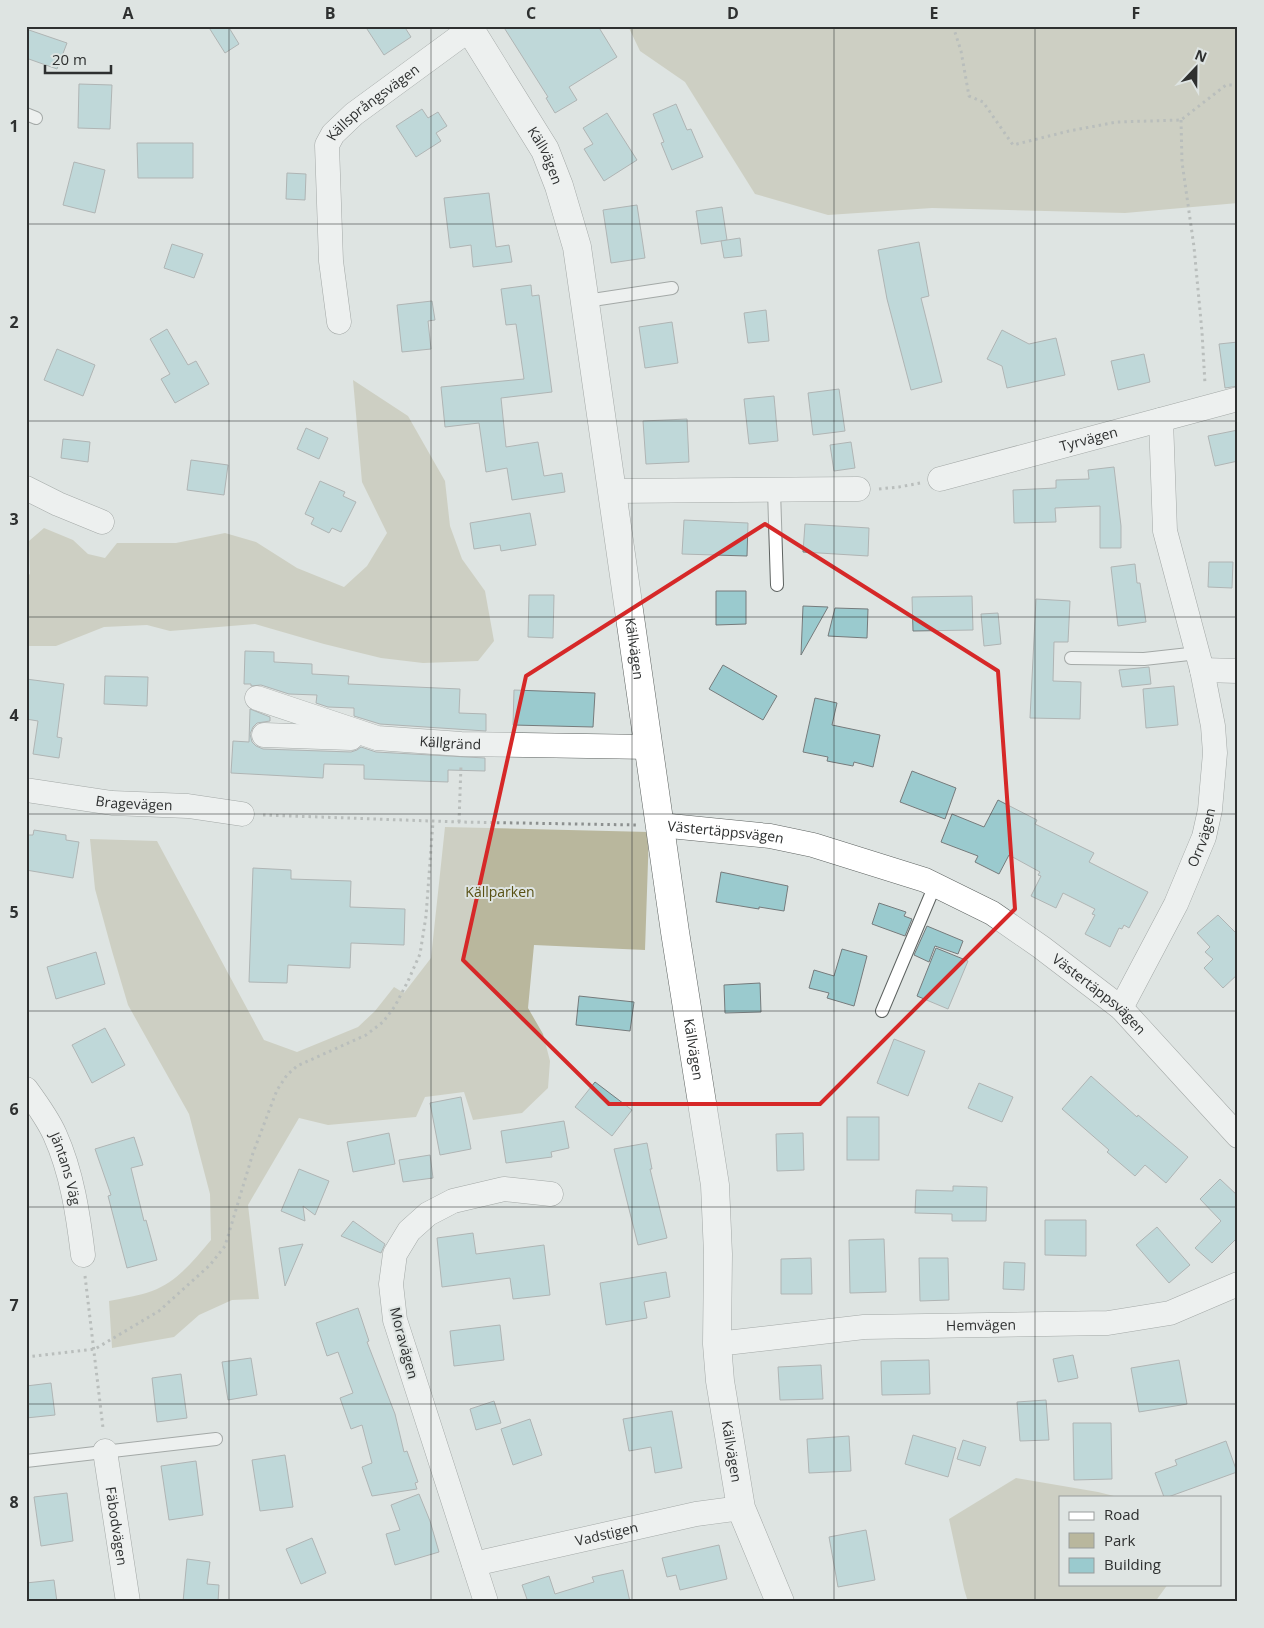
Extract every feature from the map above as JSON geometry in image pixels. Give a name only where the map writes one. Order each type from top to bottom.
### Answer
[{"type":"street","name":"Källvägen","points":[[469,28],[545,150],[559,186],[577,247],[660,826],[715,1186],[720,1381],[741,1508],[780,1602]]},
{"type":"street","name":"Källsprångsvägen","points":[[339,322],[331,261],[326,145],[333,134],[354,114],[469,28]]},
{"type":"street","name":"Tyrvägen","points":[[940,479],[1238,399]]},
{"type":"street","name":"Orrvägen","points":[[1121,1008],[1176,904],[1204,837],[1210,810],[1215,753],[1213,726],[1200,661],[1165,531],[1161,420]]},
{"type":"street","points":[[26,488],[58,504],[102,522]]},
{"type":"street","points":[[613,491],[858,489]]},
{"type":"street","points":[[1200,661],[1238,671]]},
{"type":"street","name":"Källgränd","points":[[257,698],[377,738],[461,744],[650,747]]},
{"type":"street","points":[[264,735],[377,738]]},
{"type":"street","name":"Bragevägen","points":[[26,790],[112,803],[188,806],[242,814]]},
{"type":"street","name":"Västertäppsvägen","points":[[660,826],[770,836],[804,843],[868,861],[925,880],[992,913],[1041,946],[1121,1008],[1238,1136]]},
{"type":"street","name":"Jäntans Väg","points":[[26,1089],[55,1135],[70,1175],[83,1255]]},
{"type":"street","name":"Moravägen","points":[[486,1602],[395,1320],[391,1284],[395,1254],[409,1231],[428,1214],[453,1200],[504,1189],[551,1194]]},
{"type":"street","name":"Hemvägen","points":[[718,1344],[864,1327],[1108,1323],[1170,1313],[1238,1284]]},
{"type":"street","name":"Fäbodvägen","points":[[105,1451],[128,1602]]},
{"type":"street","name":"Vadstigen","points":[[474,1564],[696,1514],[741,1508]]},
{"type":"lane","points":[[586,301],[672,288]]},
{"type":"lane","points":[[774,490],[777,585]]},
{"type":"lane","points":[[1071,658],[1200,661]]},
{"type":"lane","points":[[882,1011],[935,884]]},
{"type":"lane","points":[[26,1461],[216,1439]]},
{"type":"path","points":[[953,26],[961,51],[970,96],[983,102],[1013,145],[1069,131],[1117,122],[1181,120],[1226,85],[1238,85]]},
{"type":"path","points":[[1181,120],[1182,162],[1194,247],[1202,332],[1206,407]]},
{"type":"path","points":[[858,489],[899,487],[940,479]]},
{"type":"path","points":[[460,822],[461,744]]},
{"type":"path","points":[[242,814],[433,822],[660,826]]},
{"type":"path","points":[[26,1357],[95,1349],[159,1311],[210,1264],[225,1246],[253,1153],[277,1090],[287,1075],[298,1066],[366,1035],[383,1022],[396,1006],[420,954],[426,916],[433,822]]},
{"type":"path","points":[[83,1255],[105,1451]]},
{"type":"highlighted area","points":[[765,524],[998,671],[1015,909],[820,1104],[609,1104],[463,960],[526,676]]},
{"type":"green space","points":[[628,26],[1238,26],[1238,203],[1125,213],[932,208],[828,215],[755,194],[685,82],[640,51]]},
{"type":"green space","points":[[353,380],[408,416],[445,481],[450,526],[462,559],[485,591],[494,641],[478,661],[423,663],[381,658],[255,624],[170,631],[147,625],[104,627],[56,646],[26,646],[26,577],[30,574],[29,541],[44,528],[73,540],[88,554],[105,558],[117,543],[176,543],[225,533],[256,542],[297,568],[344,587],[367,566],[387,533],[362,482]]},
{"type":"green space","name":"Källparken","points":[[445,827],[649,832],[645,950],[534,945],[528,1008],[543,1034],[550,1061],[548,1088],[522,1113],[473,1120],[464,1092],[425,1097],[416,1117],[328,1125],[299,1118],[248,1205],[259,1299],[232,1300],[199,1315],[174,1337],[112,1348],[109,1301],[142,1294],[161,1287],[191,1263],[211,1240],[210,1194],[189,1114],[128,1005],[95,889],[90,839],[157,841],[264,1040],[297,1052],[358,1027],[375,1011],[394,987],[404,993],[431,958]]},
{"type":"green space","points":[[1016,1478],[1114,1496],[1059,1496],[1059,1586],[1167,1586],[1155,1602],[968,1602],[949,1519]]},
{"type":"building","points":[[208,26],[228,26],[239,44],[225,53]]},
{"type":"building","points":[[365,26],[404,26],[411,37],[384,55]]},
{"type":"building","points":[[503,26],[598,26],[617,57],[569,87],[577,100],[555,113],[546,98],[548,97]]},
{"type":"building","points":[[26,29],[67,43],[57,69],[26,58]]},
{"type":"building","points":[[79,84],[112,85],[110,129],[78,128]]},
{"type":"building","points":[[676,104],[687,130],[691,129],[703,157],[672,170],[661,143],[664,142],[653,114]]},
{"type":"building","points":[[422,109],[428,118],[438,112],[447,126],[436,133],[441,141],[416,157],[396,126]]},
{"type":"building","points":[[607,113],[637,160],[604,181],[584,149],[593,144],[583,128]]},
{"type":"building","points":[[137,143],[193,143],[193,178],[138,178]]},
{"type":"building","points":[[74,162],[105,170],[95,213],[63,205]]},
{"type":"building","points":[[287,173],[306,174],[305,200],[286,199]]},
{"type":"building","points":[[489,193],[496,247],[509,245],[512,262],[473,267],[471,245],[450,248],[444,198]]},
{"type":"building","points":[[637,205],[645,258],[611,263],[603,210]]},
{"type":"building","points":[[722,207],[727,240],[701,244],[696,211]]},
{"type":"building","points":[[740,238],[742,256],[724,258],[721,241]]},
{"type":"building","points":[[919,242],[929,296],[921,298],[942,382],[911,390],[887,299],[878,250]]},
{"type":"building","points":[[172,244],[203,254],[194,278],[164,268]]},
{"type":"building","points":[[531,285],[532,296],[539,295],[552,392],[501,398],[506,447],[538,442],[544,476],[562,473],[565,492],[512,500],[507,468],[486,472],[479,423],[445,427],[441,387],[524,379],[516,324],[506,325],[501,289]]},
{"type":"building","points":[[432,301],[435,320],[428,321],[431,349],[402,352],[397,305]]},
{"type":"building","points":[[766,310],[769,341],[748,343],[744,313]]},
{"type":"building","points":[[672,322],[678,363],[645,368],[639,327]]},
{"type":"building","points":[[167,329],[188,365],[196,361],[209,384],[175,403],[161,379],[170,374],[150,339]]},
{"type":"building","points":[[1002,330],[1029,344],[1056,338],[1065,375],[1007,388],[1002,366],[987,359]]},
{"type":"building","points":[[1238,342],[1238,386],[1225,388],[1219,344]]},
{"type":"building","points":[[57,349],[95,365],[83,396],[44,380]]},
{"type":"building","points":[[1144,354],[1150,382],[1118,390],[1111,361]]},
{"type":"building","points":[[839,389],[845,431],[813,435],[808,393]]},
{"type":"building","points":[[774,396],[778,441],[749,444],[744,399]]},
{"type":"building","points":[[687,419],[689,462],[646,464],[643,421]]},
{"type":"building","points":[[306,428],[328,438],[319,459],[297,449]]},
{"type":"building","points":[[1238,430],[1238,461],[1215,466],[1208,436]]},
{"type":"building","points":[[63,439],[90,442],[88,462],[61,458]]},
{"type":"building","points":[[851,442],[855,468],[834,471],[830,445]]},
{"type":"building","points":[[191,460],[228,465],[224,495],[187,490]]},
{"type":"building","points":[[1114,467],[1121,526],[1121,548],[1100,548],[1100,506],[1055,508],[1056,522],[1014,523],[1013,490],[1056,488],[1056,480],[1089,479],[1088,470]]},
{"type":"building","points":[[320,481],[345,492],[343,496],[356,502],[341,532],[332,528],[329,533],[311,524],[314,518],[305,514]]},
{"type":"building","points":[[530,513],[536,545],[501,551],[500,545],[474,549],[470,523]]},
{"type":"building","points":[[684,520],[748,523],[747,556],[682,554]]},
{"type":"building","points":[[805,524],[869,528],[868,556],[803,552]]},
{"type":"building","points":[[1209,562],[1233,562],[1232,588],[1208,587]]},
{"type":"building","points":[[1135,564],[1137,583],[1140,583],[1146,622],[1118,626],[1111,567]]},
{"type":"building","points":[[716,591],[746,591],[746,624],[716,625]]},
{"type":"building","points":[[529,595],[554,595],[553,638],[528,637]]},
{"type":"building","points":[[972,596],[973,630],[913,631],[912,597]]},
{"type":"building","points":[[1036,599],[1070,601],[1068,642],[1054,642],[1053,681],[1081,682],[1080,719],[1030,718]]},
{"type":"building","points":[[803,606],[828,607],[801,655]]},
{"type":"building","points":[[835,608],[868,609],[867,638],[828,636]]},
{"type":"building","points":[[998,613],[1001,644],[984,646],[981,614]]},
{"type":"building","points":[[245,651],[274,652],[274,662],[312,664],[312,674],[349,676],[348,684],[460,689],[459,713],[486,714],[486,731],[380,724],[354,716],[354,708],[328,707],[316,703],[317,695],[289,694],[261,685],[251,686],[251,684],[244,684]]},
{"type":"building","points":[[723,665],[777,696],[763,720],[709,689]]},
{"type":"building","points":[[1149,667],[1151,684],[1122,687],[1119,670]]},
{"type":"building","points":[[105,676],[148,677],[147,706],[104,704]]},
{"type":"building","points":[[26,679],[64,684],[57,737],[62,738],[59,758],[33,754],[38,721],[26,719]]},
{"type":"building","points":[[1174,686],[1178,725],[1146,728],[1143,689]]},
{"type":"building","points":[[514,690],[595,693],[593,727],[513,725]]},
{"type":"building","points":[[815,698],[837,703],[832,725],[880,735],[873,767],[854,762],[853,766],[827,761],[828,757],[803,752]]},
{"type":"building","points":[[250,709],[270,717],[270,721],[257,723],[250,734],[252,742],[263,749],[351,752],[361,747],[376,752],[485,758],[485,771],[448,770],[448,782],[364,779],[364,765],[324,764],[323,778],[231,773],[233,741],[249,742]]},
{"type":"building","points":[[912,771],[956,788],[945,819],[900,802]]},
{"type":"building","points":[[998,800],[1037,820],[1035,824],[1094,853],[1089,862],[1148,892],[1129,928],[1124,925],[1122,929],[1119,928],[1110,947],[1085,934],[1095,915],[1092,914],[1095,909],[1063,893],[1056,908],[1031,896],[1041,876],[1038,875],[1040,872],[1009,855],[999,874],[975,862],[978,856],[941,842],[952,814],[984,827]]},
{"type":"building","points":[[34,830],[66,835],[66,840],[79,842],[73,878],[26,870],[28,835],[33,835]]},
{"type":"building","points":[[253,868],[291,870],[291,879],[351,881],[350,907],[405,909],[404,945],[351,943],[350,968],[288,965],[287,983],[249,982]]},
{"type":"building","points":[[721,872],[788,886],[784,911],[716,902]]},
{"type":"building","points":[[879,903],[906,912],[904,916],[912,919],[905,936],[872,924]]},
{"type":"building","points":[[1218,915],[1238,935],[1238,974],[1223,988],[1204,968],[1213,959],[1205,952],[1210,947],[1197,933]]},
{"type":"building","points":[[927,926],[963,941],[958,954],[935,946],[929,962],[914,955]]},
{"type":"building","points":[[936,948],[968,961],[948,1009],[917,996]]},
{"type":"building","points":[[842,949],[867,956],[854,1006],[827,998],[829,993],[809,988],[814,970],[834,976]]},
{"type":"building","points":[[96,952],[105,984],[56,999],[47,967]]},
{"type":"building","points":[[760,983],[761,1012],[725,1013],[724,985]]},
{"type":"building","points":[[579,996],[634,1002],[630,1031],[576,1025]]},
{"type":"building","points":[[105,1028],[125,1065],[92,1083],[72,1045]]},
{"type":"building","points":[[894,1039],[925,1051],[908,1096],[877,1083]]},
{"type":"building","points":[[1091,1076],[1137,1117],[1138,1115],[1188,1157],[1166,1183],[1145,1165],[1135,1176],[1107,1152],[1109,1150],[1062,1109]]},
{"type":"building","points":[[595,1082],[632,1110],[612,1136],[575,1107]]},
{"type":"building","points":[[979,1083],[1013,1097],[1002,1122],[968,1108]]},
{"type":"building","points":[[461,1097],[471,1149],[440,1155],[430,1103]]},
{"type":"building","points":[[847,1117],[879,1117],[879,1160],[847,1160]]},
{"type":"building","points":[[564,1121],[569,1148],[551,1152],[552,1157],[506,1163],[501,1131]]},
{"type":"building","points":[[389,1133],[395,1164],[353,1172],[347,1142]]},
{"type":"building","points":[[803,1133],[804,1170],[777,1171],[776,1134]]},
{"type":"building","points":[[134,1137],[143,1165],[131,1168],[144,1221],[146,1220],[157,1260],[127,1268],[108,1196],[111,1195],[95,1149]]},
{"type":"building","points":[[647,1143],[652,1169],[650,1169],[667,1238],[638,1245],[614,1149]]},
{"type":"building","points":[[430,1155],[433,1178],[403,1182],[399,1160]]},
{"type":"building","points":[[299,1169],[329,1181],[315,1215],[303,1206],[305,1221],[281,1211]]},
{"type":"building","points":[[1220,1179],[1238,1196],[1238,1237],[1212,1263],[1195,1248],[1221,1221],[1200,1199]]},
{"type":"building","points":[[953,1186],[987,1187],[986,1221],[952,1221],[952,1214],[915,1213],[916,1190],[953,1191]]},
{"type":"building","points":[[1045,1220],[1086,1220],[1086,1256],[1045,1255]]},
{"type":"building","points":[[353,1221],[385,1244],[381,1253],[341,1236]]},
{"type":"building","points":[[1157,1227],[1190,1265],[1169,1283],[1136,1245]]},
{"type":"building","points":[[473,1233],[476,1254],[544,1245],[550,1295],[513,1299],[510,1278],[442,1287],[437,1238]]},
{"type":"building","points":[[884,1239],[886,1292],[850,1293],[849,1240]]},
{"type":"building","points":[[303,1244],[285,1286],[279,1248]]},
{"type":"building","points":[[811,1258],[812,1294],[781,1294],[781,1259]]},
{"type":"building","points":[[919,1258],[948,1258],[949,1300],[920,1301]]},
{"type":"building","points":[[1004,1262],[1025,1263],[1024,1290],[1003,1289]]},
{"type":"building","points":[[666,1272],[670,1297],[644,1302],[647,1318],[606,1325],[600,1283]]},
{"type":"building","points":[[358,1308],[369,1341],[367,1342],[395,1414],[404,1452],[407,1451],[418,1482],[415,1483],[417,1489],[372,1496],[362,1467],[372,1463],[362,1425],[351,1429],[340,1398],[353,1393],[338,1352],[327,1356],[316,1323]]},
{"type":"building","points":[[500,1325],[504,1360],[454,1366],[450,1331]]},
{"type":"building","points":[[1073,1355],[1078,1378],[1058,1382],[1053,1359]]},
{"type":"building","points":[[251,1358],[257,1395],[228,1400],[222,1362]]},
{"type":"building","points":[[929,1360],[930,1394],[882,1395],[881,1361]]},
{"type":"building","points":[[1179,1360],[1187,1404],[1139,1412],[1131,1368]]},
{"type":"building","points":[[821,1365],[823,1399],[780,1400],[778,1367]]},
{"type":"building","points":[[181,1374],[187,1418],[157,1422],[152,1378]]},
{"type":"building","points":[[51,1383],[55,1415],[26,1418],[26,1386]]},
{"type":"building","points":[[1046,1400],[1049,1440],[1020,1441],[1017,1402]]},
{"type":"building","points":[[494,1401],[501,1423],[476,1430],[470,1409]]},
{"type":"building","points":[[672,1411],[682,1468],[655,1473],[651,1447],[629,1451],[623,1419]]},
{"type":"building","points":[[530,1419],[542,1455],[513,1465],[501,1429]]},
{"type":"building","points":[[1073,1423],[1111,1423],[1112,1479],[1074,1480]]},
{"type":"building","points":[[913,1435],[956,1448],[948,1477],[905,1464]]},
{"type":"building","points":[[849,1436],[851,1471],[809,1473],[807,1439]]},
{"type":"building","points":[[963,1440],[986,1447],[980,1466],[957,1459]]},
{"type":"building","points":[[1226,1441],[1237,1472],[1171,1496],[1164,1496],[1155,1473],[1177,1465],[1175,1460]]},
{"type":"building","points":[[285,1455],[293,1507],[260,1511],[252,1460]]},
{"type":"building","points":[[196,1461],[203,1515],[169,1520],[161,1466]]},
{"type":"building","points":[[67,1493],[73,1541],[41,1546],[34,1497]]},
{"type":"building","points":[[419,1494],[430,1521],[439,1552],[395,1565],[386,1534],[400,1530],[391,1505]]},
{"type":"building","points":[[866,1530],[875,1580],[838,1587],[829,1537]]},
{"type":"building","points":[[312,1538],[326,1573],[301,1584],[286,1549]]},
{"type":"building","points":[[719,1545],[727,1579],[680,1590],[676,1575],[667,1577],[662,1558]]},
{"type":"building","points":[[187,1559],[210,1562],[207,1584],[219,1585],[218,1602],[183,1602]]},
{"type":"building","points":[[623,1570],[630,1602],[528,1602],[522,1585],[549,1576],[555,1594],[594,1582],[592,1577]]},
{"type":"building","points":[[54,1580],[57,1602],[26,1602],[26,1583]]}]
